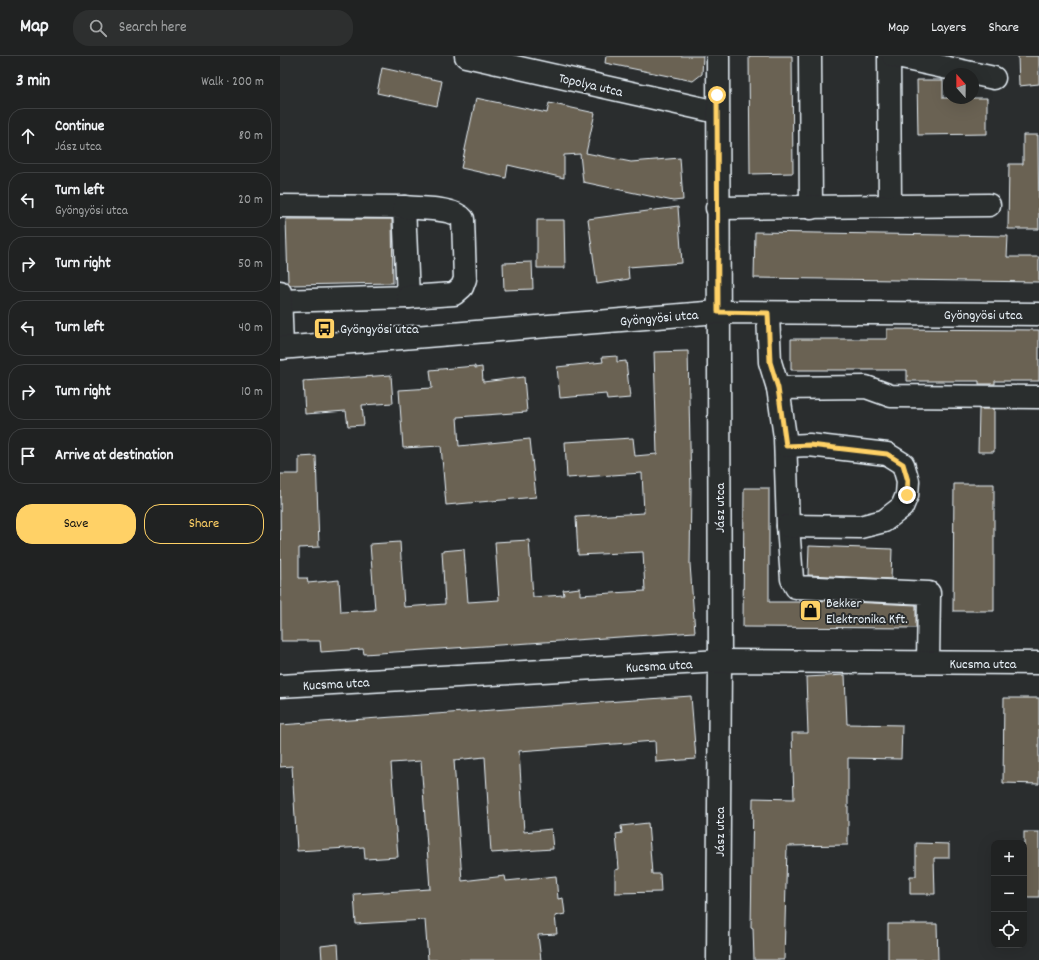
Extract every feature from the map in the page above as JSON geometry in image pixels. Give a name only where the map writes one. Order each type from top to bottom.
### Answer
[{"type":"street","name":"Topolya utca","points":[[466,56],[717,112]]},
{"type":"street","name":"Jász utca","points":[[718,56],[717,208],[720,661],[718,960]]},
{"type":"street","points":[[810,56],[811,208]]},
{"type":"street","points":[[889,56],[890,206]]},
{"type":"street","points":[[893,56],[994,78]]},
{"type":"street","points":[[717,208],[989,205]]},
{"type":"street","points":[[280,206],[404,207],[450,211],[459,214],[462,219],[465,279],[462,287],[454,294],[280,301]]},
{"type":"street","points":[[404,207],[408,297]]},
{"type":"street","points":[[280,292],[281,348]]},
{"type":"street","name":"Gyöngyösi utca","points":[[281,348],[718,312],[1039,314]]},
{"type":"street","points":[[768,313],[770,362],[778,388],[786,446],[788,526],[792,579],[796,587],[929,593],[928,662]]},
{"type":"street","points":[[778,388],[866,387],[891,396],[1039,397]]},
{"type":"street","points":[[786,446],[810,445],[887,454],[903,464],[908,481],[907,495],[902,507],[884,521],[860,527],[788,526]]},
{"type":"street","name":"Kucsma utca","points":[[280,686],[720,661],[1039,663]]},
{"type":"building","points":[[606,56],[703,56],[702,74],[693,81],[605,63]]},
{"type":"building","points":[[749,56],[792,56],[793,173],[750,174]]},
{"type":"building","points":[[1018,56],[1039,56],[1039,84],[1019,86]]},
{"type":"building","points":[[382,68],[442,81],[437,106],[377,93]]},
{"type":"building","points":[[917,80],[943,80],[943,104],[979,104],[979,98],[987,98],[987,134],[918,135]]},
{"type":"building","points":[[476,98],[547,113],[549,103],[595,113],[586,153],[631,162],[680,158],[683,200],[673,201],[583,182],[580,154],[564,155],[564,178],[508,165],[506,178],[461,168]]},
{"type":"building","points":[[1023,135],[1038,135],[1039,229],[1008,229],[1009,164],[1023,164]]},
{"type":"building","points":[[678,207],[682,263],[628,267],[629,279],[597,284],[588,219]]},
{"type":"building","points":[[286,219],[392,219],[393,283],[290,285],[288,282]]},
{"type":"building","points":[[537,220],[564,220],[565,268],[537,268]]},
{"type":"building","points":[[755,232],[1008,236],[1007,257],[1039,257],[1039,282],[754,278]]},
{"type":"building","points":[[532,262],[533,289],[504,290],[503,263]]},
{"type":"building","points":[[887,329],[1039,330],[1039,381],[995,381],[995,384],[979,384],[979,381],[907,381],[907,370],[791,370],[791,339],[887,339]]},
{"type":"building","points":[[688,351],[691,490],[690,564],[695,632],[364,654],[363,649],[321,652],[320,641],[281,641],[280,474],[299,474],[299,457],[316,456],[319,547],[299,548],[299,578],[307,578],[308,583],[339,580],[341,612],[375,610],[370,544],[400,542],[404,607],[445,604],[442,551],[464,549],[468,602],[499,600],[495,542],[529,540],[533,597],[564,595],[563,590],[580,588],[580,595],[645,591],[643,552],[578,555],[576,517],[644,513],[642,473],[567,478],[565,442],[633,438],[635,456],[657,454],[654,352]]},
{"type":"building","points":[[617,356],[617,362],[626,361],[630,398],[607,400],[606,394],[560,398],[557,367],[603,362],[602,357]]},
{"type":"building","points":[[475,366],[475,368],[482,367],[483,382],[524,377],[527,412],[457,417],[459,446],[530,439],[536,497],[446,505],[441,446],[403,448],[399,390],[432,388],[430,370]]},
{"type":"building","points":[[391,375],[393,403],[362,405],[364,425],[348,426],[346,411],[305,414],[303,381]]},
{"type":"building","points":[[979,409],[994,409],[994,452],[978,452]]},
{"type":"building","points":[[954,484],[994,484],[994,611],[953,611]]},
{"type":"building","points":[[744,488],[769,488],[769,602],[807,602],[807,600],[916,605],[916,628],[743,627]]},
{"type":"building","points":[[809,546],[892,549],[891,579],[808,575]]},
{"type":"building","points":[[845,675],[847,724],[902,725],[901,759],[848,758],[848,845],[787,846],[784,960],[754,960],[753,928],[751,927],[753,798],[794,799],[792,733],[808,733],[806,677]]},
{"type":"building","points":[[691,696],[696,759],[656,762],[655,741],[519,751],[524,832],[551,829],[553,849],[491,853],[485,757],[454,760],[462,881],[505,876],[506,881],[556,876],[558,899],[563,898],[565,914],[555,916],[557,934],[538,935],[541,960],[428,960],[425,920],[356,924],[354,894],[430,889],[421,761],[391,763],[398,857],[365,859],[364,847],[297,851],[292,766],[280,767],[280,725]]},
{"type":"building","points":[[1004,698],[1039,698],[1039,784],[1003,783]]},
{"type":"building","points":[[648,823],[652,874],[660,874],[661,892],[615,893],[615,870],[619,869],[616,834],[622,833],[621,826]]},
{"type":"building","points":[[1024,832],[1039,832],[1039,897],[1027,897],[1027,840],[1024,840]]},
{"type":"building","points":[[916,843],[949,844],[949,858],[934,858],[935,894],[910,894],[910,876],[916,876]]},
{"type":"building","points":[[888,924],[937,924],[938,960],[888,960]]},
{"type":"building","points":[[338,944],[339,960],[322,960],[321,946]]},
{"type":"place","name":"Gyöngyösi utca","points":[[325,328]]},
{"type":"place","name":"Bekker Elektronika Kft.","points":[[811,610]]},
{"type":"route","points":[[717,95],[718,312],[768,313],[770,362],[778,388],[786,446],[810,445],[887,454],[903,464],[908,481],[907,495]]}]
